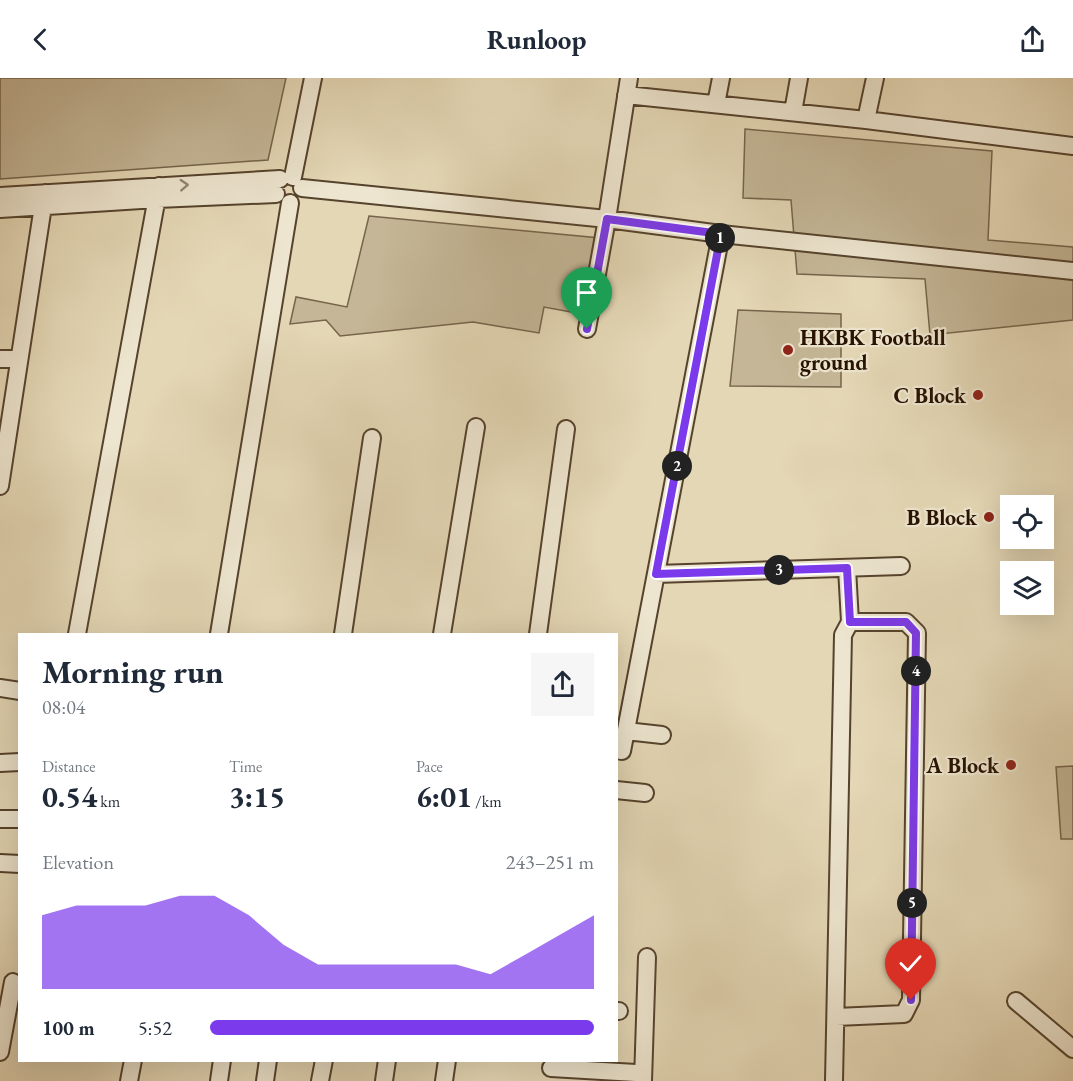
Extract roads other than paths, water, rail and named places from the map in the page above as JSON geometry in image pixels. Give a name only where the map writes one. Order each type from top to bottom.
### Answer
[{"type":"street","points":[[219,633],[288,188],[313,78]]},
{"type":"street","points":[[716,104],[721,78]]},
{"type":"street","points":[[793,112],[799,78]]},
{"type":"street","points":[[866,120],[875,78]]},
{"type":"street","points":[[587,329],[607,219],[627,86],[716,104],[1073,146]]},
{"type":"street","points":[[0,209],[44,200],[288,188],[607,219],[721,234],[1073,271]]},
{"type":"street","points":[[77,633],[158,193]]},
{"type":"street","points":[[0,196],[44,200]]},
{"type":"street","points":[[0,486],[2,460],[44,200]]},
{"type":"street","points":[[618,750],[622,751],[721,234]]},
{"type":"street","points":[[0,359],[19,359]]},
{"type":"street","points":[[442,633],[476,427]]},
{"type":"street","points":[[538,633],[566,429]]},
{"type":"street","points":[[343,633],[372,438]]},
{"type":"street","points":[[656,574],[901,566]]},
{"type":"street","points":[[834,1081],[843,635],[850,622],[847,568]]},
{"type":"street","points":[[836,1017],[904,1014],[911,1000],[916,633],[906,622],[850,622]]},
{"type":"street","points":[[0,688],[18,691]]},
{"type":"street","points":[[626,730],[662,735]]},
{"type":"street","points":[[0,764],[18,762]]},
{"type":"street","points":[[618,790],[645,793]]},
{"type":"street","points":[[0,819],[18,819]]},
{"type":"street","points":[[0,863],[18,864]]},
{"type":"street","points":[[550,1070],[639,1077],[647,957]]},
{"type":"street","points":[[0,1052],[13,982]]},
{"type":"street","points":[[1016,1001],[1073,1049]]},
{"type":"street","points":[[129,1081],[133,1062]]},
{"type":"street","points":[[219,1081],[222,1062]]},
{"type":"street","points":[[265,1081],[268,1062]]},
{"type":"street","points":[[320,1081],[324,1062]]},
{"type":"street","points":[[384,1081],[387,1062]]},
{"type":"street","points":[[444,1081],[447,1062]]},
{"type":"place","name":"HKBK Football ground","points":[[788,350]]},
{"type":"place","name":"C Block","points":[[978,395]]},
{"type":"place","name":"B Block","points":[[989,517]]},
{"type":"place","name":"A Block","points":[[1011,765]]}]
